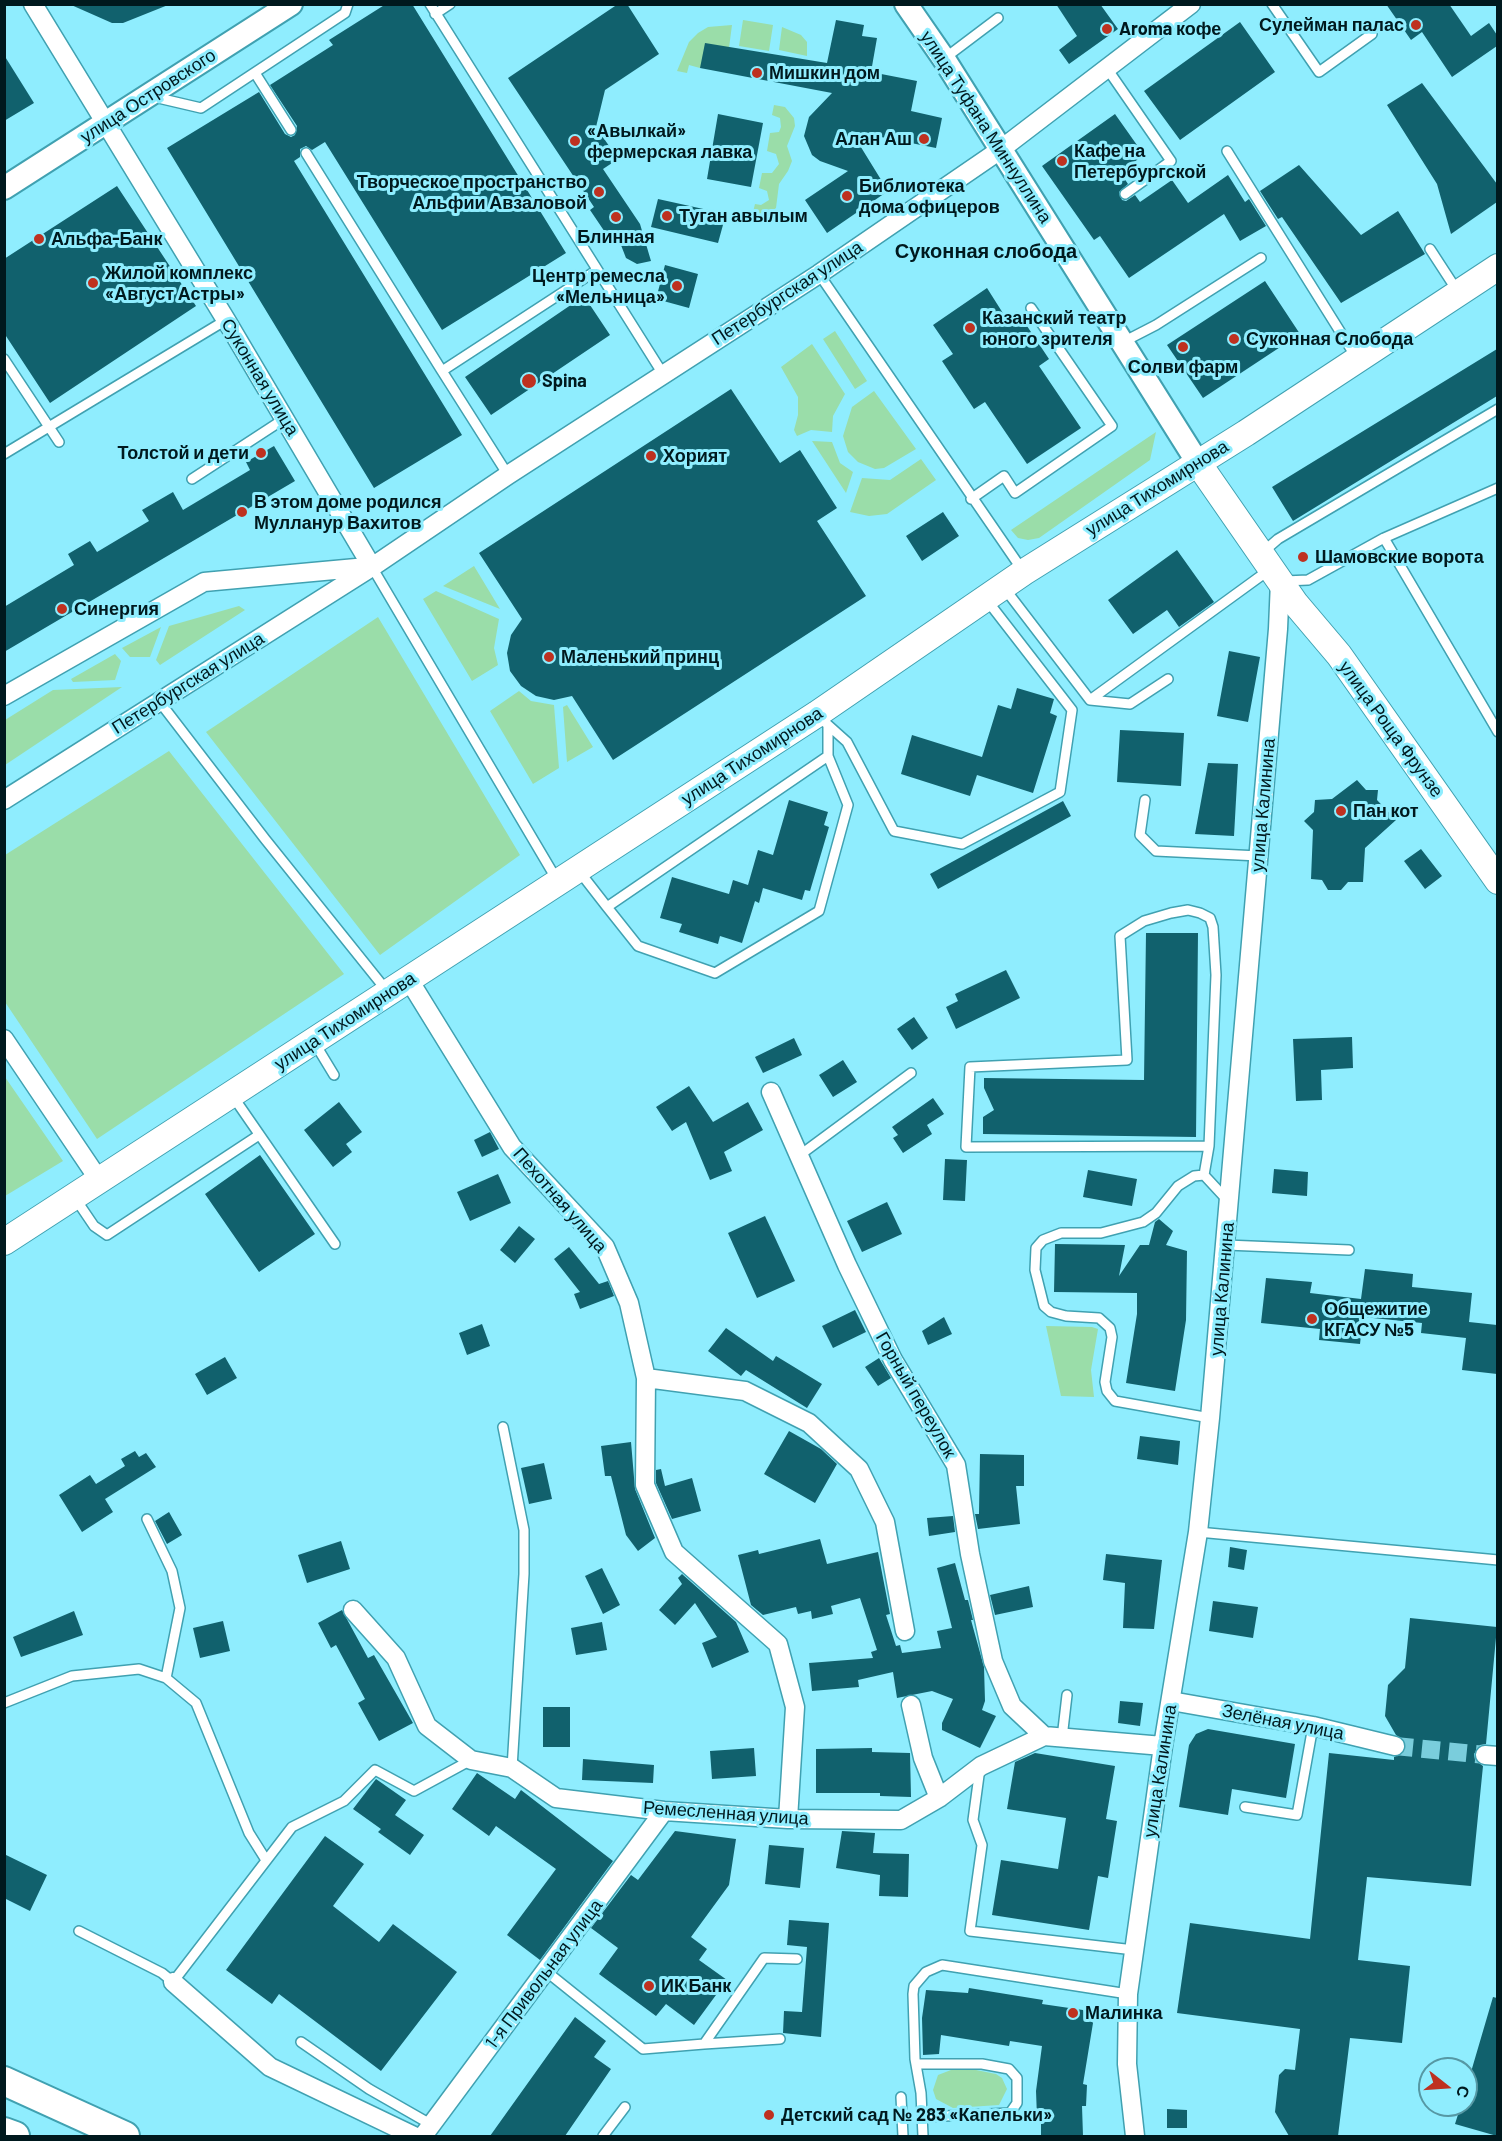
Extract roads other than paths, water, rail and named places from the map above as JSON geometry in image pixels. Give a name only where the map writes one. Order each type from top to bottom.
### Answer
[{"type":"main road","name":"улица Тихомирнова","points":[[4,1242],[568,876],[822,720],[994,592],[1198,463],[1497,267]]},
{"type":"main road","points":[[1198,463],[1271,568]]},
{"type":"main road","name":"улица Роща Фрунзе","points":[[1271,568],[1394,731],[1497,880]]},
{"type":"main road","points":[[4,1260],[51,1212]]},
{"type":"main road","points":[[4,2081],[126,2136]]},
{"type":"main road","points":[[4,2132],[15,2136]]},
{"type":"street","name":"Суконная улица","points":[[33,4],[226,320],[372,567]]},
{"type":"street","name":"улица Островского","points":[[4,188],[291,4]]},
{"type":"street","name":"улица Туфана Миннуллина","points":[[906,4],[944,59],[1198,463]]},
{"type":"street","name":"Петербургская улица","points":[[4,800],[372,567],[508,475],[819,274],[1000,150],[1191,4]]},
{"type":"street","name":"Петербургская улица","points":[[4,696],[204,582],[372,567]]},
{"type":"street","name":"улица Калинина","points":[[1135,2136],[1128,2064],[1128,1994],[1163,1746],[1198,1532],[1210,1418],[1259,856],[1271,568]]},
{"type":"street","name":"Пехотная улица","points":[[399,986],[512,1147],[605,1247],[629,1303],[646,1378],[645,1485],[674,1552],[778,1644],[795,1707],[788,1819]]},
{"type":"street","points":[[4,1039],[99,1180]]},
{"type":"street","name":"Горный переулок","points":[[771,1092],[847,1265],[893,1360],[956,1465],[969,1554],[993,1661],[1012,1706],[1044,1736]]},
{"type":"street","points":[[646,1378],[746,1391],[809,1423],[859,1469],[885,1522],[905,1631]]},
{"type":"street","name":"Ремесленная улица","points":[[353,1610],[396,1658],[427,1726],[471,1760],[512,1768],[556,1798],[664,1812],[788,1819],[901,1820],[939,1798],[981,1766],[1044,1736]]},
{"type":"street","name":"Зелёная улица","points":[[1171,1701],[1313,1726],[1395,1746]]},
{"type":"street","points":[[911,1705],[923,1758],[939,1798]]},
{"type":"street","points":[[1044,1736],[1163,1746]]},
{"type":"street","name":"1-я Привольная улица","points":[[427,2131],[664,1812]]},
{"type":"street","points":[[173,1982],[270,2067],[414,2136]]},
{"type":"lane","points":[[149,96],[201,108],[345,13],[348,4]]},
{"type":"lane","points":[[430,4],[663,374]]},
{"type":"lane","points":[[435,14],[450,4]]},
{"type":"lane","points":[[1272,4],[1319,72],[1372,34]]},
{"type":"lane","points":[[944,59],[998,18]]},
{"type":"lane","points":[[1106,67],[1171,161],[1125,195]]},
{"type":"lane","points":[[255,73],[291,130]]},
{"type":"lane","points":[[1227,151],[1358,359]]},
{"type":"lane","points":[[306,153],[508,475]]},
{"type":"lane","points":[[1430,249],[1458,293]]},
{"type":"lane","points":[[1122,342],[1156,326],[1261,258]]},
{"type":"lane","points":[[442,371],[597,270]]},
{"type":"lane","points":[[819,274],[971,499],[1024,572]]},
{"type":"lane","points":[[971,499],[1004,476],[1015,493],[1112,426],[1030,308]]},
{"type":"lane","points":[[4,454],[226,320]]},
{"type":"lane","points":[[4,359],[59,442]]},
{"type":"lane","points":[[1090,700],[1271,568],[1278,539],[1497,409]]},
{"type":"lane","points":[[192,479],[284,419]]},
{"type":"lane","points":[[1271,568],[1308,580],[1384,538],[1497,488]]},
{"type":"lane","points":[[1384,538],[1497,732]]},
{"type":"lane","points":[[372,567],[568,876],[607,907],[638,946],[715,973],[819,911],[848,805],[828,756],[822,720]]},
{"type":"lane","points":[[994,592],[1090,700],[1130,704],[1168,678]]},
{"type":"lane","points":[[822,720],[847,742],[894,831],[962,844],[1060,792],[1072,710],[994,592]]},
{"type":"lane","points":[[159,700],[265,839],[399,986]]},
{"type":"lane","points":[[607,907],[828,756]]},
{"type":"lane","points":[[1145,800],[1140,835],[1156,851],[1259,856]]},
{"type":"lane","points":[[1203,1175],[1209,1146],[1216,975],[1214,927],[1210,918],[1200,913],[1188,910],[1171,913],[1144,921],[1120,936],[1127,1060],[970,1067],[966,1146],[1209,1146]]},
{"type":"lane","points":[[314,1042],[334,1075]]},
{"type":"lane","points":[[800,1155],[911,1073]]},
{"type":"lane","points":[[231,1095],[335,1244]]},
{"type":"lane","points":[[75,1197],[94,1226],[107,1235],[260,1135]]},
{"type":"lane","points":[[1203,1175],[1230,1203]]},
{"type":"lane","points":[[1203,1175],[1194,1176],[1178,1186],[1156,1213],[1143,1222],[1101,1233],[1061,1233],[1043,1239],[1036,1248],[1035,1270],[1044,1306],[1051,1312],[1066,1316],[1099,1318],[1110,1328],[1112,1337],[1105,1382],[1107,1391],[1115,1401],[1210,1418]]},
{"type":"lane","points":[[1226,1245],[1349,1250]]},
{"type":"lane","points":[[503,1427],[524,1530],[524,1574],[512,1768]]},
{"type":"lane","points":[[147,1519],[172,1571],[180,1608],[166,1678]]},
{"type":"lane","points":[[1198,1532],[1497,1560]]},
{"type":"lane","points":[[4,1703],[72,1676],[139,1669],[166,1678],[196,1703],[249,1833],[266,1860]]},
{"type":"lane","points":[[1062,1738],[1067,1695]]},
{"type":"lane","points":[[1245,1807],[1297,1815],[1313,1726]]},
{"type":"lane","points":[[79,1931],[162,1973],[173,1982],[292,1827],[344,1801],[375,1770],[414,1791],[471,1760]]},
{"type":"lane","points":[[981,1766],[973,1820],[982,1845],[970,1931],[1134,1950]]},
{"type":"lane","points":[[704,2044],[764,1958],[797,1959]]},
{"type":"lane","points":[[923,2136],[912,1994],[920,1978],[935,1967],[942,1965],[1128,1994]]},
{"type":"lane","points":[[547,1972],[643,2049],[780,2038]]},
{"type":"lane","points":[[301,2042],[427,2131]]},
{"type":"lane","points":[[916,2064],[982,2064],[1009,2069],[1017,2078],[1017,2103],[1010,2113],[923,2116]]},
{"type":"lane","points":[[901,2097],[903,2136]]},
{"type":"lane","points":[[603,2136],[625,2107]]},
{"type":"tunnel","points":[[1395,1746],[1485,1755]]},
{"type":"place","name":"Сулейман палас","points":[[1416,25]]},
{"type":"place","name":"Aroma кофе","points":[[1107,29]]},
{"type":"place","name":"Мишкин дом","points":[[757,73]]},
{"type":"place","name":"Алан Аш","points":[[924,139]]},
{"type":"place","name":"«Авылкай» фермерская лавка","points":[[575,141]]},
{"type":"place","name":"Кафе на Петербургской","points":[[1062,161]]},
{"type":"place","name":"Творческое пространство Альфии Авзаловой","points":[[599,192]]},
{"type":"place","name":"Библиотека дома офицеров","points":[[847,196]]},
{"type":"place","name":"Туган авылым","points":[[667,216]]},
{"type":"place","name":"Блинная","points":[[616,217]]},
{"type":"place","name":"Альфа-Банк","points":[[39,239]]},
{"type":"place","name":"Жилой комплекс «Август Астры»","points":[[93,283]]},
{"type":"place","name":"Центр ремесла «Мельница»","points":[[677,286]]},
{"type":"place","name":"Казанский театр юного зрителя","points":[[970,328]]},
{"type":"place","name":"Суконная Слобода","points":[[1234,339]]},
{"type":"place","name":"Солви фарм","points":[[1183,347]]},
{"type":"place","name":"Spina","points":[[529,381]]},
{"type":"place","name":"Толстой и дети","points":[[261,453]]},
{"type":"place","name":"Хорият","points":[[651,456]]},
{"type":"place","name":"В этом доме родился Мулланур Вахитов","points":[[242,512]]},
{"type":"place","name":"Шамовские ворота","points":[[1303,557]]},
{"type":"place","name":"Синергия","points":[[62,609]]},
{"type":"place","name":"Маленький принц","points":[[549,657]]},
{"type":"place","name":"Пан кот","points":[[1341,811]]},
{"type":"place","name":"Общежитие КГАСУ №5","points":[[1312,1319]]},
{"type":"place","name":"ИК Банк","points":[[649,1986]]},
{"type":"place","name":"Малинка","points":[[1073,2013]]},
{"type":"place","name":"Детский сад № 283 «Капельки»","points":[[769,2115]]},
{"type":"district","name":"Суконная слобода","points":[[986,251]]}]
